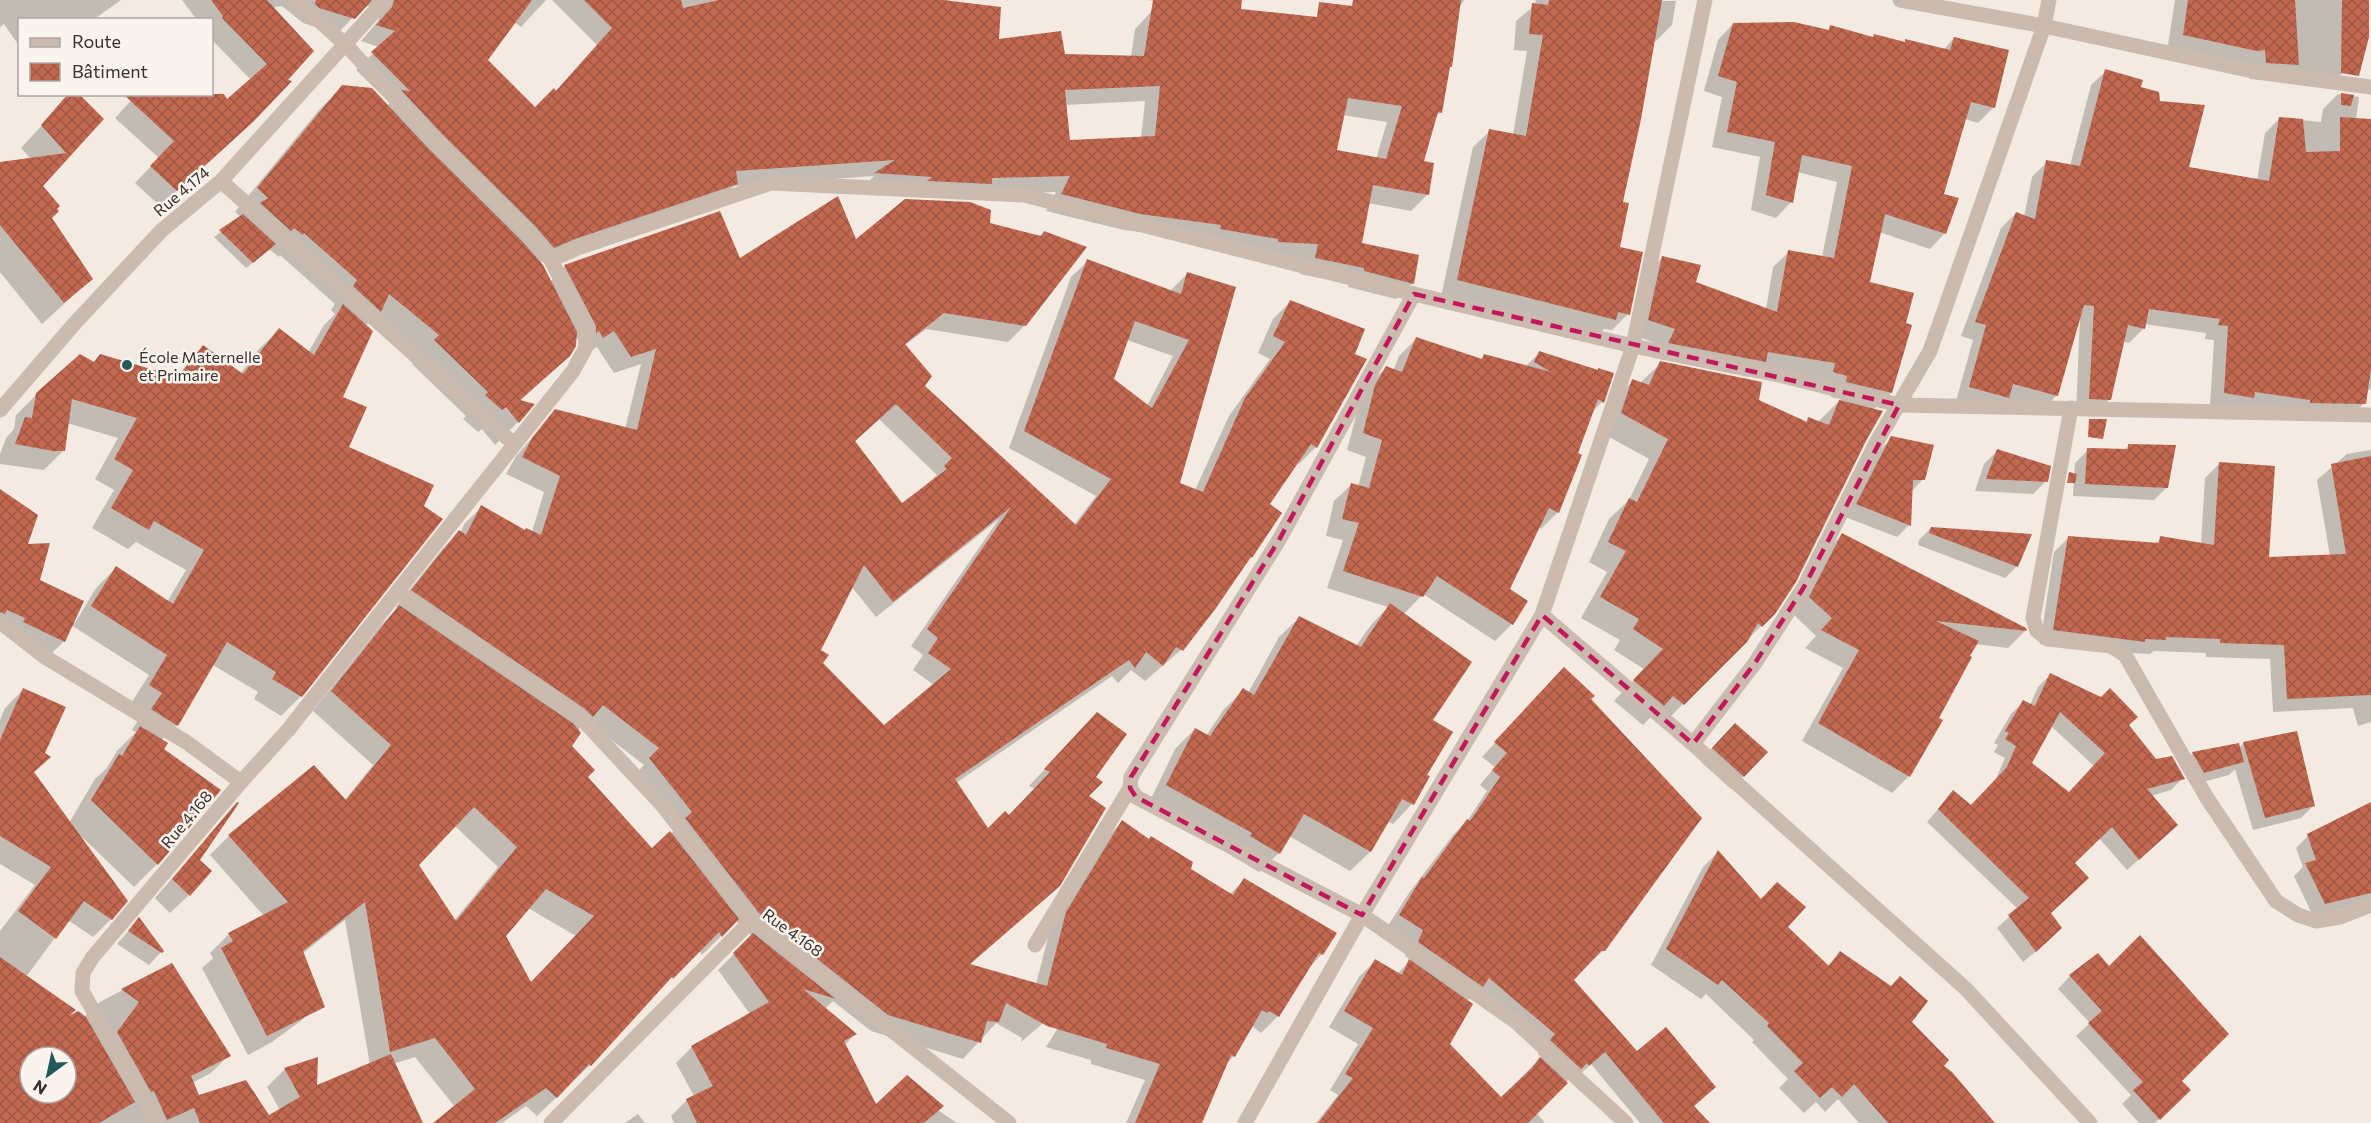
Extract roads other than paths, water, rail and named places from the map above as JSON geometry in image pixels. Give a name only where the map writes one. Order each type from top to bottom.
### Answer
[{"type":"street","name":"Rue 4.168","points":[[158,1123],[82,991],[83,973],[92,958],[288,730],[573,371],[585,349],[587,330],[551,260],[528,233],[435,141],[346,45],[296,0]]},
{"type":"street","name":"Rue 4.174","points":[[0,410],[75,323],[161,231],[221,181],[386,0]]},
{"type":"street","points":[[1245,1123],[1362,915],[1542,615],[1633,346],[1706,0]]},
{"type":"street","points":[[1900,0],[2044,26],[2257,72],[2371,87]]},
{"type":"street","points":[[1693,744],[1755,663],[1804,587],[1876,443],[1929,351],[2044,26],[2049,0]]},
{"type":"street","points":[[221,181],[514,444]]},
{"type":"street","points":[[551,260],[578,248],[771,183],[1024,195],[1414,294],[1633,346],[1779,375],[1899,405],[2371,415]]},
{"type":"street","points":[[1035,945],[1130,788],[1131,777],[1279,540],[1414,294]]},
{"type":"street","points":[[2071,408],[2032,618],[2037,631],[2048,639],[2111,646],[2125,655],[2207,798],[2276,901],[2298,915],[2316,921],[2340,917],[2371,905]]},
{"type":"street","points":[[397,592],[580,717],[662,805],[752,920]]},
{"type":"street","points":[[1542,615],[1693,744],[1966,988],[2090,1123]]},
{"type":"street","points":[[0,622],[45,657],[186,742],[241,782]]},
{"type":"street","points":[[1130,788],[1136,797],[1362,915],[1515,1022],[1626,1123]]},
{"type":"street","name":"Rue 4.168","points":[[551,1123],[752,920],[1010,1123]]},
{"type":"place","name":"École Maternelle et Primaire","points":[[127,365]]}]
